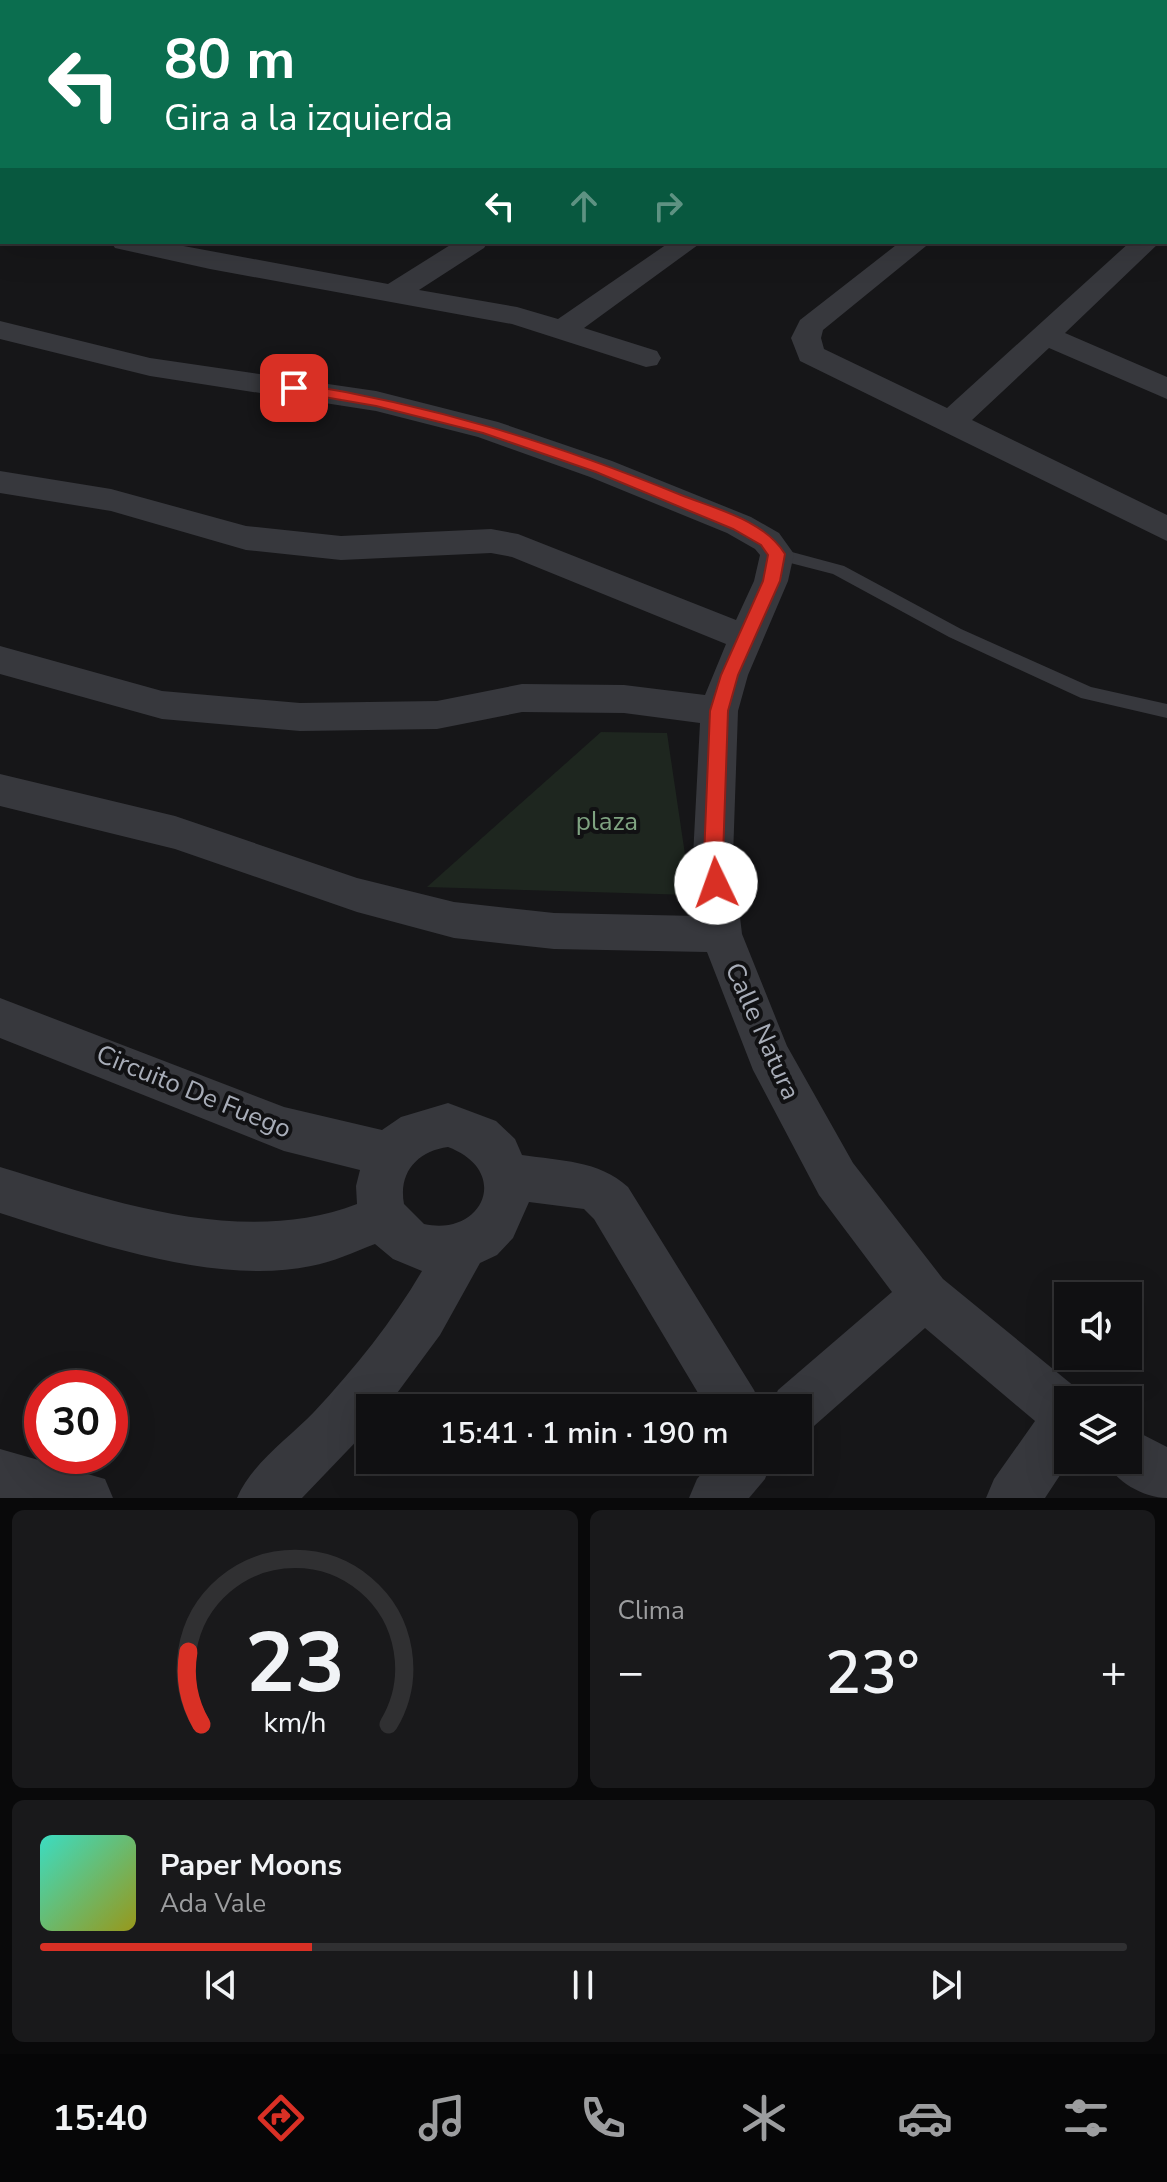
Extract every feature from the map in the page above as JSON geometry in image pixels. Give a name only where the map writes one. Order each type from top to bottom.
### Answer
[{"type":"street","points":[[134,244],[210,261],[504,313],[646,358]]},
{"type":"street","points":[[210,261],[240,244]]},
{"type":"street","points":[[396,292],[471,244]]},
{"type":"street","points":[[562,330],[685,244]]},
{"type":"street","points":[[914,244],[810,326],[806,338],[811,354],[1167,529]]},
{"type":"street","points":[[950,423],[1144,244]]},
{"type":"street","points":[[0,330],[150,367],[376,401],[487,429],[601,469],[739,525],[767,541],[777,554]]},
{"type":"street","points":[[1045,335],[1167,389]]},
{"type":"street","points":[[0,482],[111,500],[246,538],[341,548],[491,541],[518,546],[746,638]]},
{"type":"street","name":"Calle Natura","points":[[777,554],[771,581],[730,675],[719,711],[713,857],[721,934],[769,1056],[836,1179],[926,1296],[1054,1405]]},
{"type":"street","points":[[0,660],[162,705],[300,717],[437,715],[522,698],[624,699],[719,711]]},
{"type":"street","points":[[0,790],[104,813],[187,836],[360,897],[455,920],[545,930],[721,934]]},
{"type":"street","name":"Circuito De Fuego","points":[[0,1018],[72,1042],[284,1129],[332,1143],[391,1154]]},
{"type":"street","points":[[448,1125],[469,1129],[487,1139],[501,1155],[508,1176],[507,1198],[498,1218],[483,1236],[462,1247],[439,1250],[417,1246],[398,1235],[384,1217],[379,1196],[381,1174],[391,1154],[406,1138],[426,1128],[448,1125]]},
{"type":"street","points":[[508,1176],[595,1188],[611,1203],[727,1394]]},
{"type":"street","points":[[0,1190],[101,1221],[238,1246],[305,1243],[384,1217]]},
{"type":"street","points":[[264,1498],[310,1454],[373,1382],[421,1318],[462,1247]]},
{"type":"street","points":[[811,1394],[926,1296]]},
{"type":"street","points":[[1013,1498],[1054,1437]]},
{"type":"street","points":[[1142,1462],[1167,1478]]},
{"type":"street","points":[[716,1498],[735,1474]]},
{"type":"street","points":[[0,1475],[86,1498]]},
{"type":"lane","points":[[777,554],[838,570],[955,633],[1087,693],[1167,711]]},
{"type":"green space","name":"plaza","points":[[601,732],[667,733],[691,895],[427,887]]},
{"type":"route","points":[[294,388],[376,401],[487,429],[601,469],[739,525],[767,541],[777,554],[771,581],[730,675],[719,711],[713,857],[716,883]]}]
